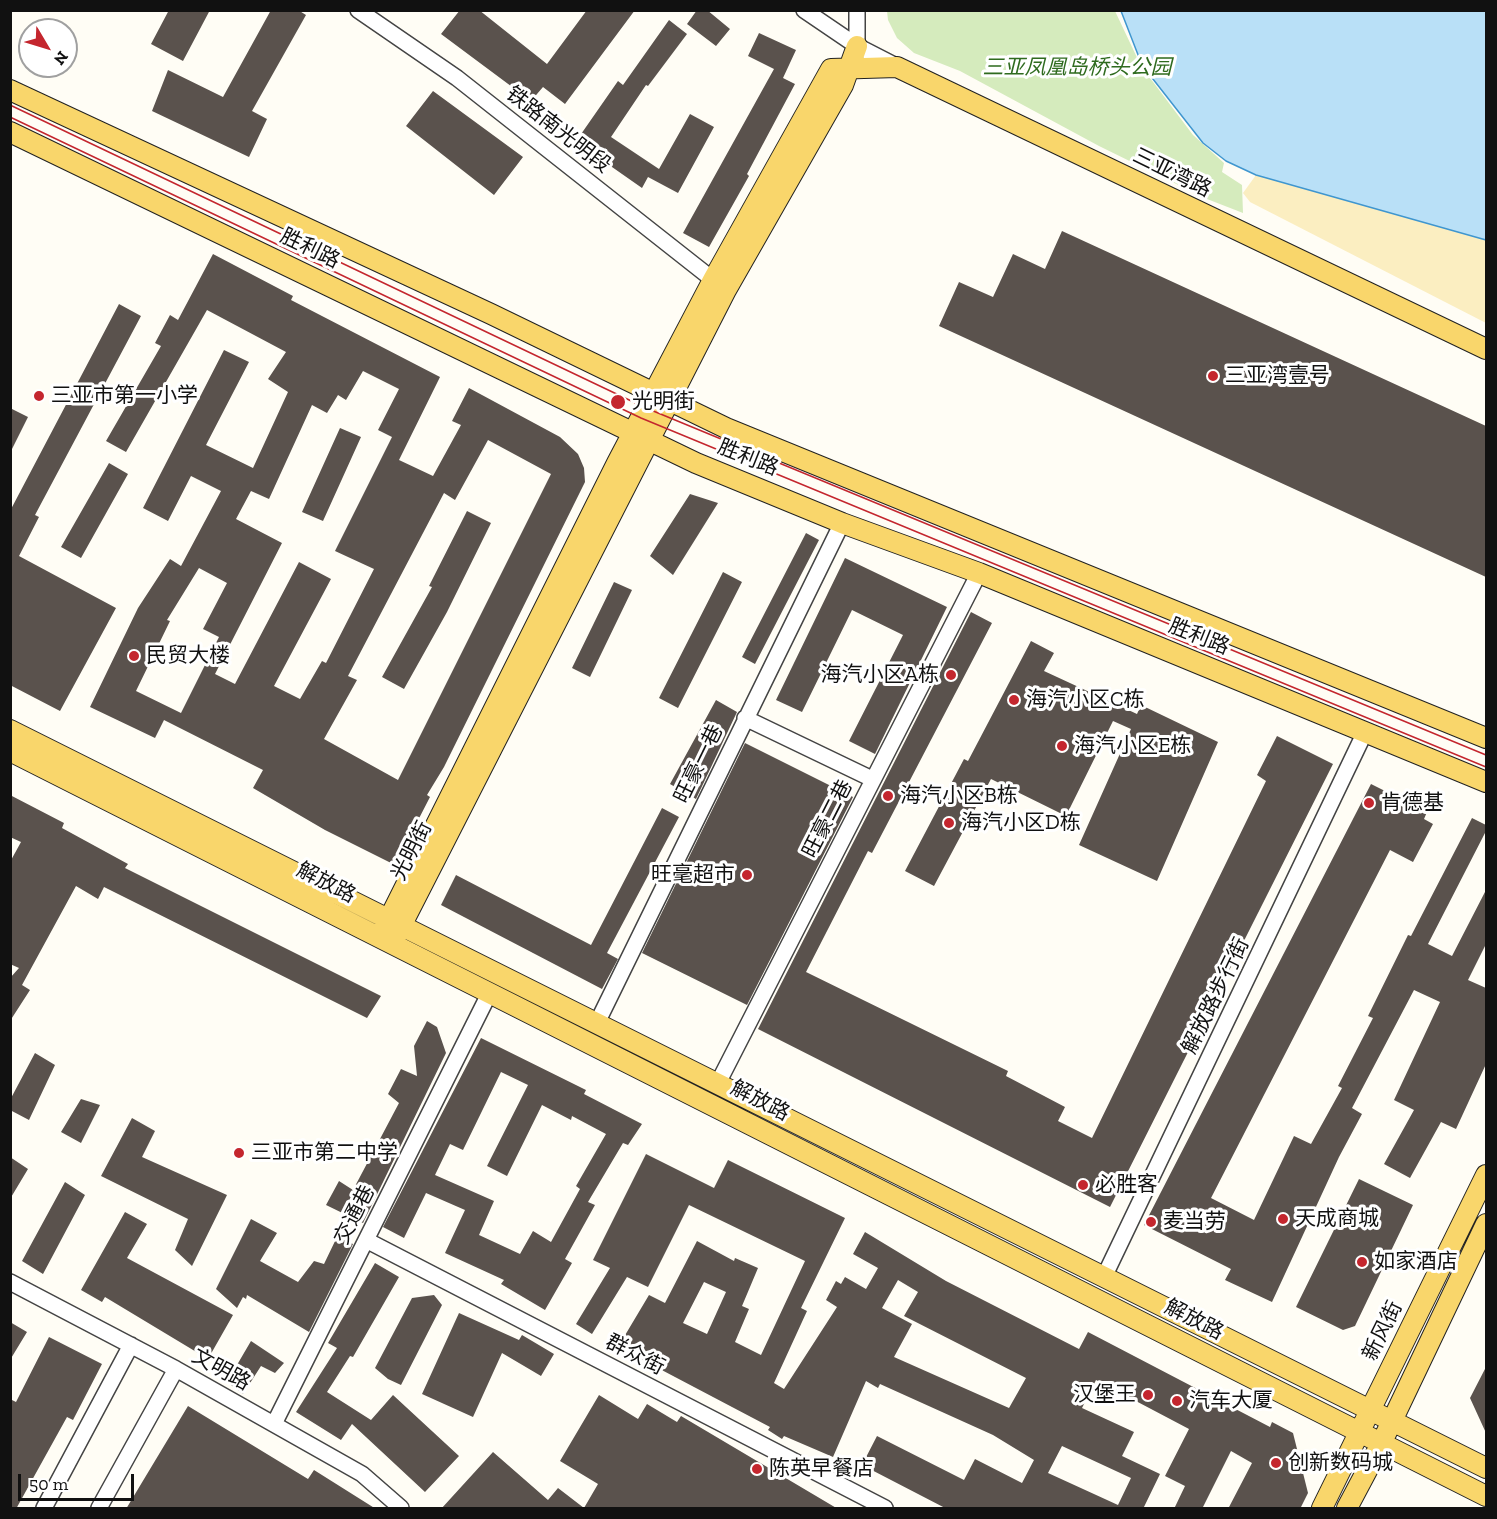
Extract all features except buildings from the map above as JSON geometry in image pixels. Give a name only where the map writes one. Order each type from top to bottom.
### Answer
[{"type":"main road","name":"光明街","points":[[720,285],[851,67],[857,46]]},
{"type":"main road","name":"三亚湾路","points":[[831,69],[897,67],[1486,349]]},
{"type":"main road","name":"光明街","points":[[390,931],[831,69]]},
{"type":"main road","name":"胜利路","points":[[10,90],[491,314],[726,428],[1486,738]]},
{"type":"main road","name":"胜利路","points":[[10,132],[718,472],[842,523],[979,573],[1486,782]]},
{"type":"main road","name":"解放路","points":[[10,730],[390,931],[490,992],[1486,1496]]},
{"type":"main road","name":"解放路","points":[[10,751],[390,931],[596,1025],[1371,1408],[1486,1468]]},
{"type":"main road","name":"新风街","points":[[1322,1509],[1486,1175]]},
{"type":"main road","points":[[1347,1509],[1393,1420],[1486,1224]]},
{"type":"street","name":"铁路南光明段","points":[[358,10],[458,78],[720,285]]},
{"type":"street","points":[[804,10],[857,46],[897,67]]},
{"type":"street","points":[[857,10],[857,46]]},
{"type":"street","name":"旺豪一巷","points":[[596,1025],[842,523]]},
{"type":"street","name":"旺豪二巷","points":[[717,1085],[979,573]]},
{"type":"street","points":[[745,718],[872,779]]},
{"type":"street","name":"解放路步行街","points":[[1104,1277],[1365,732]]},
{"type":"street","name":"交通巷","points":[[274,1424],[490,992]]},
{"type":"street","name":"群众街","points":[[366,1240],[885,1509]]},
{"type":"street","name":"文明路","points":[[10,1282],[176,1369],[362,1474],[401,1509]]},
{"type":"street","points":[[44,1509],[131,1345]]},
{"type":"street","points":[[99,1509],[176,1369]]},
{"type":"green space","name":"三亚凤凰岛桥头公园","points":[[887,11],[1115,11],[1141,66],[1193,135],[1224,163],[1222,172],[1242,185],[1243,213],[1207,199],[1099,146],[960,71],[914,53],[897,38],[888,20]]},
{"type":"sand","points":[[1256,175],[1486,240],[1486,323],[1250,202],[1243,193]]},
{"type":"water","points":[[1121,11],[1486,11],[1486,240],[1256,175],[1226,161],[1203,143],[1142,65]]},
{"type":"tram line","points":[[10,105],[646,408],[1486,755]]},
{"type":"tram line","points":[[10,117],[641,418],[1486,767]]},
{"type":"place","name":"三亚湾壹号","points":[[1213,376]]},
{"type":"place","name":"三亚市第一小学","points":[[39,396]]},
{"type":"place","name":"光明街","points":[[618,402]]},
{"type":"place","name":"民贸大楼","points":[[134,656]]},
{"type":"place","name":"海汽小区A栋","points":[[951,675]]},
{"type":"place","name":"海汽小区C栋","points":[[1014,700]]},
{"type":"place","name":"海汽小区E栋","points":[[1062,746]]},
{"type":"place","name":"海汽小区B栋","points":[[888,796]]},
{"type":"place","name":"肯德基","points":[[1369,803]]},
{"type":"place","name":"海汽小区D栋","points":[[949,823]]},
{"type":"place","name":"旺毫超市","points":[[747,875]]},
{"type":"place","name":"三亚市第二中学","points":[[239,1153]]},
{"type":"place","name":"必胜客","points":[[1083,1185]]},
{"type":"place","name":"天成商城","points":[[1283,1219]]},
{"type":"place","name":"麦当劳","points":[[1151,1222]]},
{"type":"place","name":"如家酒店","points":[[1362,1262]]},
{"type":"place","name":"汉堡王","points":[[1148,1395]]},
{"type":"place","name":"汽车大厦","points":[[1177,1401]]},
{"type":"place","name":"创新数码城","points":[[1276,1463]]},
{"type":"place","name":"陈英早餐店","points":[[757,1469]]}]
